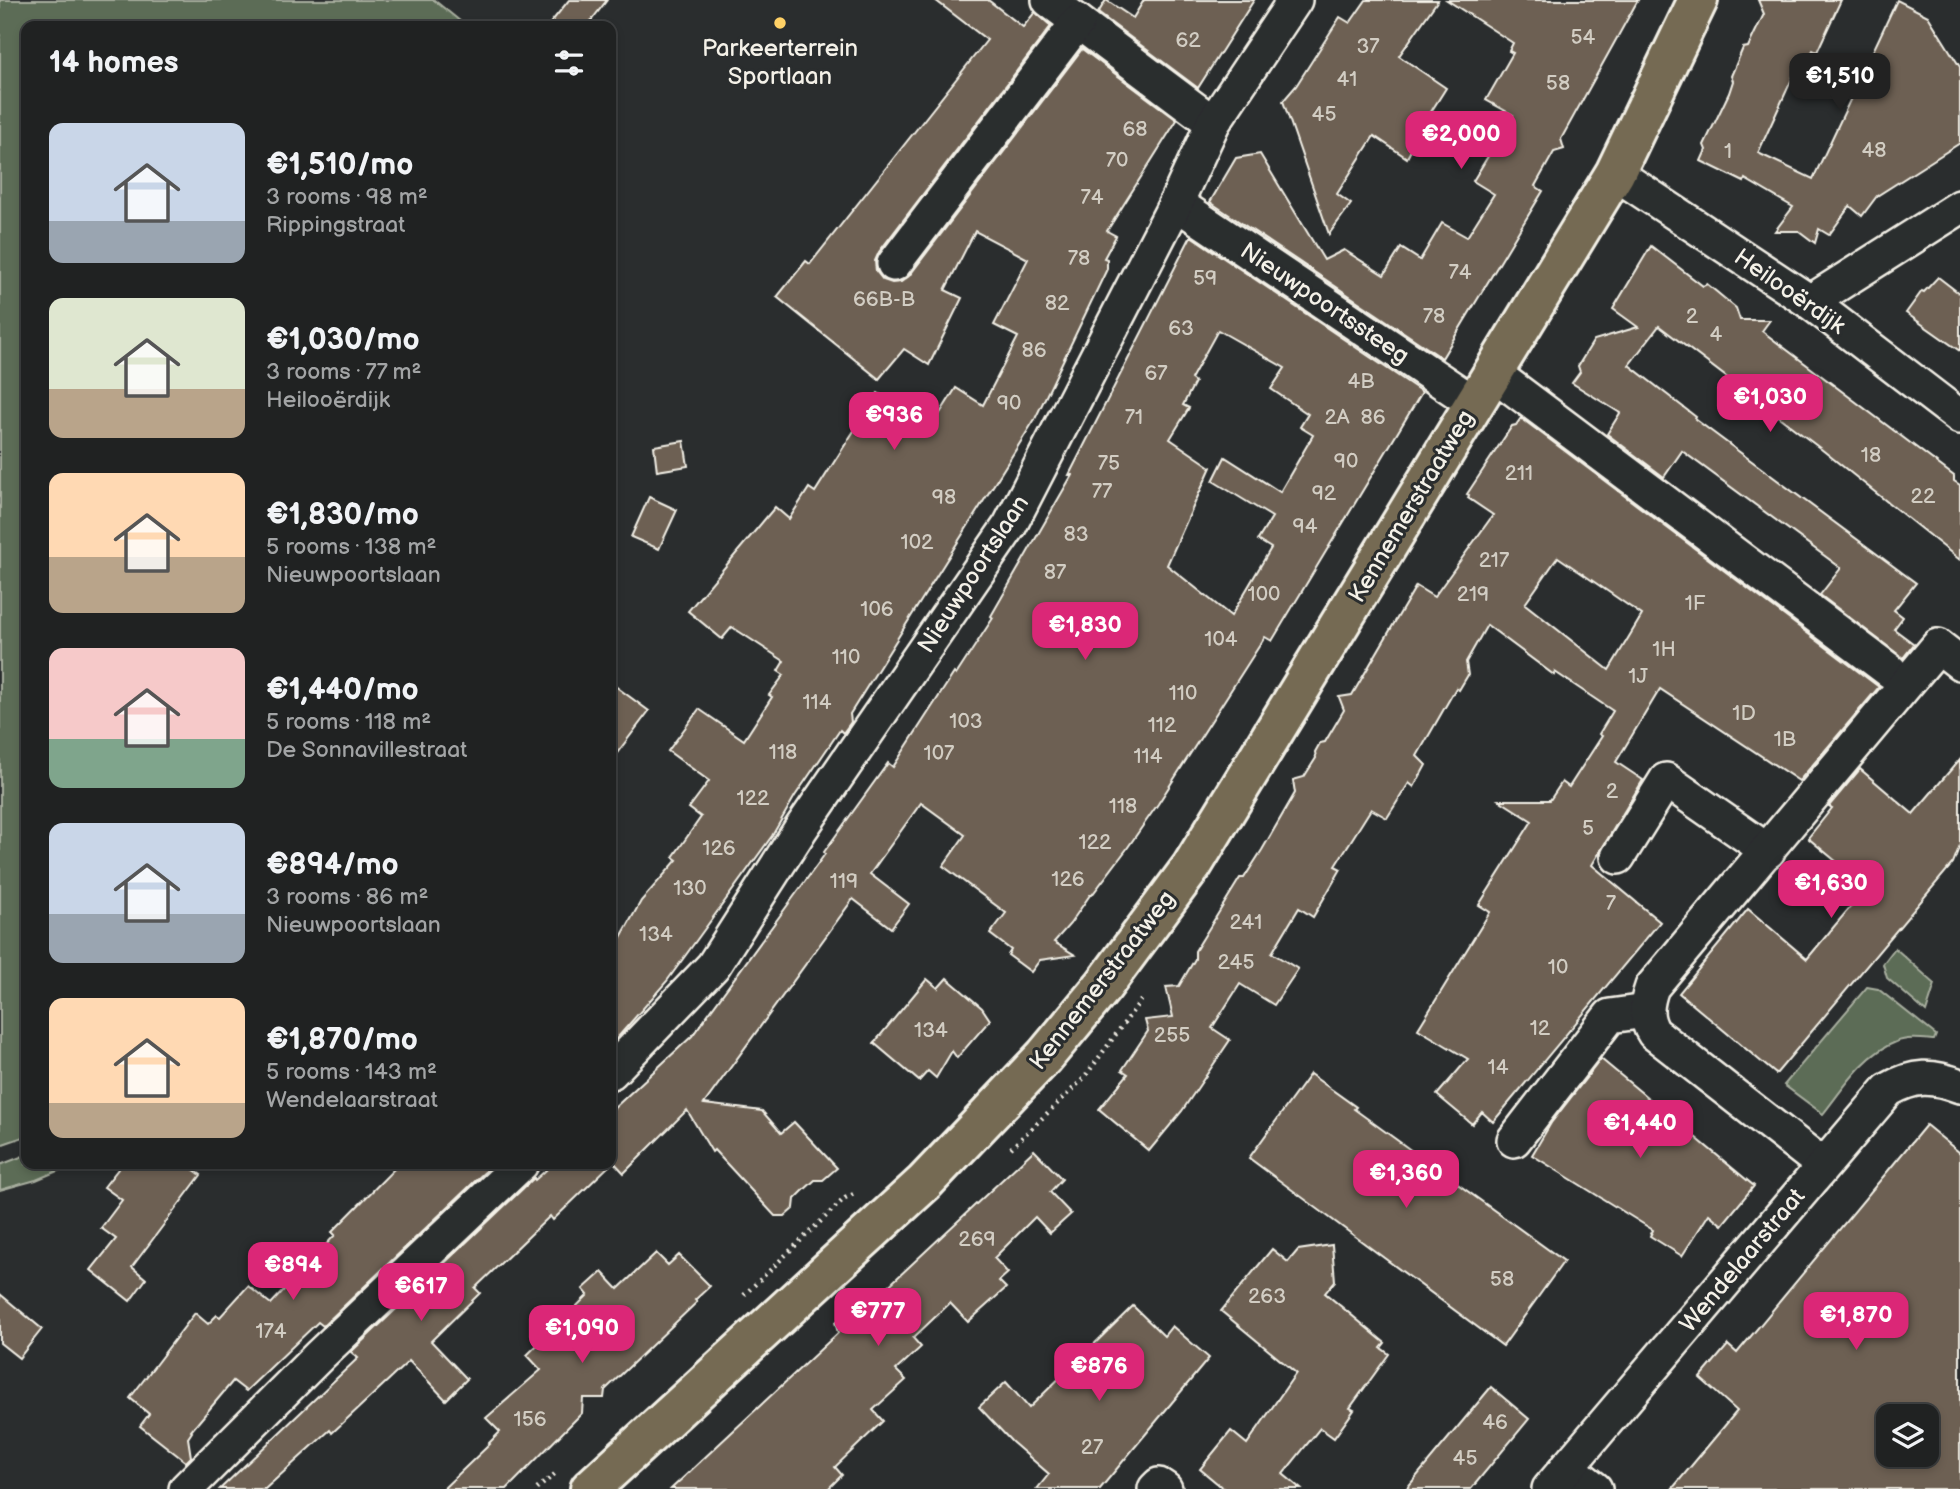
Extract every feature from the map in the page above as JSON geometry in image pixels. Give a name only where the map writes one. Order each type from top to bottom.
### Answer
[{"type":"main road","name":"Kennemerstraatweg","points":[[590,1489],[923,1183],[1054,1046],[1104,985],[1192,866],[1615,173],[1698,0]]},
{"type":"street","points":[[1049,0],[1213,123]]},
{"type":"street","name":"Nieuwpoortslaan","points":[[616,1067],[713,966],[800,830],[1010,525],[1176,203],[1213,123],[1295,0]]},
{"type":"street","points":[[894,264],[1078,22]]},
{"type":"street","name":"Heilooërdijk","points":[[1615,173],[1810,302],[1960,417]]},
{"type":"street","name":"Nieuwpoortssteeg","points":[[1176,203],[1484,388]]},
{"type":"street","points":[[1810,302],[1960,207]]},
{"type":"street","points":[[1484,388],[1890,671]]},
{"type":"street","points":[[1823,1165],[1654,1033],[1649,1026],[1647,999],[1652,987],[1938,646],[1960,663]]},
{"type":"street","points":[[1618,857],[1666,780],[1768,851]]},
{"type":"street","points":[[1514,1140],[1610,1016],[1646,1011]]},
{"type":"street","name":"Wendelaarstraat","points":[[1558,1478],[1888,1090],[1905,1081],[1926,1078],[1945,1080],[1960,1086]]},
{"type":"street","points":[[186,1489],[320,1355],[516,1169]]},
{"type":"street","points":[[1558,1478],[1595,1489]]},
{"type":"street","points":[[1156,1489],[1159,1485],[1165,1489]]},
{"type":"green space","points":[[0,0],[434,0],[460,21],[21,21],[21,1138],[0,1145]]},
{"type":"green space","points":[[1895,948],[1935,984],[1926,1012],[1887,978],[1883,964]]},
{"type":"green space","points":[[1867,987],[1878,989],[1936,1035],[1934,1040],[1900,1040],[1884,1048],[1864,1063],[1823,1114],[1784,1085]]},
{"type":"green space","points":[[21,1157],[21,1169],[62,1169],[0,1190],[0,1165]]},
{"type":"building","points":[[569,0],[607,0],[591,21],[552,21]]},
{"type":"building","points":[[935,0],[988,0],[1023,27],[1035,12],[1051,26],[879,252],[875,261],[876,271],[883,280],[901,282],[909,276],[1082,49],[1177,120],[1107,231],[1116,236],[1104,258],[1107,259],[1107,269],[1035,419],[850,714],[851,722],[843,733],[840,730],[795,796],[772,836],[667,981],[616,1039],[616,946],[641,901],[677,860],[673,857],[701,817],[689,808],[709,781],[668,751],[699,709],[744,740],[772,697],[769,695],[784,675],[778,671],[784,661],[732,627],[722,639],[688,611],[775,507],[789,519],[809,488],[815,492],[878,393],[932,426],[956,388],[983,405],[1018,337],[994,325],[1028,259],[975,231],[945,290],[962,298],[929,365],[904,349],[879,379],[777,297],[806,261],[810,264],[987,40]]},
{"type":"building","points":[[1106,0],[1133,18],[1144,0],[1254,0],[1198,88],[1098,13]]},
{"type":"building","points":[[1366,0],[1438,0],[1399,56],[1446,88],[1407,158],[1374,136],[1337,194],[1351,204],[1329,234],[1283,101],[1296,86],[1340,17],[1350,23]]},
{"type":"building","points":[[1447,0],[1638,0],[1561,139],[1564,149],[1554,152],[1535,186],[1543,191],[1442,358],[1210,202],[1236,158],[1260,154],[1324,260],[1344,250],[1384,275],[1401,248],[1420,260],[1442,223],[1467,237],[1494,194],[1473,181],[1513,115],[1486,100],[1513,53],[1509,51],[1513,43]]},
{"type":"building","points":[[1758,0],[1841,0],[1817,52],[1813,50],[1802,73],[1796,70],[1758,153],[1813,179],[1897,0],[1928,16],[1960,67],[1960,143],[1877,196],[1862,216],[1850,206],[1829,235],[1819,229],[1815,243],[1799,231],[1775,231],[1793,207],[1745,179],[1744,182],[1701,161],[1706,150],[1704,145],[1729,93],[1733,81],[1731,76],[1743,48],[1748,47],[1764,14]]},
{"type":"building","points":[[1191,236],[1422,392],[1272,641],[1265,637],[1158,804],[1126,850],[1054,942],[1075,955],[1040,960],[1031,972],[1008,955],[1011,950],[990,934],[1006,913],[943,866],[965,835],[921,803],[870,874],[909,904],[891,928],[853,899],[704,1104],[762,1111],[781,1133],[794,1122],[837,1168],[823,1180],[815,1180],[804,1190],[795,1199],[794,1208],[785,1216],[775,1216],[714,1150],[712,1152],[687,1110],[624,1173],[616,1164],[616,1106],[692,1036],[888,763],[893,767],[993,618],[991,616],[1072,475],[1069,475]],"holes":[[[1218,330],[1285,368],[1271,389],[1308,414],[1300,427],[1313,435],[1280,492],[1225,457],[1213,481],[1272,517],[1258,540],[1271,548],[1231,616],[1167,565],[1211,467],[1170,439],[1189,408],[1183,405],[1195,382],[1191,379]]]},
{"type":"building","points":[[1651,246],[1703,286],[1707,284],[1736,308],[1740,320],[1770,320],[1762,331],[1954,476],[1954,481],[1960,485],[1960,560],[1821,449],[1659,326],[1629,365],[1696,417],[1695,419],[1916,583],[1894,610],[1903,617],[1894,629],[1914,644],[1903,658],[1820,595],[1841,568],[1682,451],[1664,477],[1607,434],[1620,413],[1572,383],[1580,372],[1578,366],[1594,340],[1638,327],[1613,309]]},
{"type":"building","points":[[1938,277],[1960,294],[1960,351],[1906,313],[1922,291]]},
{"type":"building","points":[[1521,418],[1879,687],[1799,781],[1660,689],[1616,762],[1643,780],[1592,865],[1660,922],[1493,1122],[1482,1112],[1472,1124],[1437,1095],[1468,1059],[1418,1029],[1490,912],[1479,905],[1532,821],[1499,800],[1550,800],[1562,782],[1569,787],[1602,736],[1599,734],[1613,711],[1555,672],[1554,675],[1487,625],[1466,662],[1468,675],[1459,690],[1456,688],[1417,756],[1426,765],[1414,787],[1409,783],[1387,818],[1371,809],[1335,866],[1341,869],[1313,917],[1299,908],[1272,953],[1298,969],[1274,1005],[1240,984],[1212,1028],[1230,1040],[1182,1111],[1149,1151],[1099,1109],[1128,1074],[1122,1070],[1148,1031],[1145,1020],[1173,1017],[1166,987],[1179,986],[1195,959],[1195,951],[1240,878],[1244,878],[1262,850],[1295,793],[1293,780],[1304,777],[1316,758],[1315,752],[1320,743],[1325,742],[1344,710],[1339,697],[1352,695],[1416,586],[1434,597],[1493,515],[1468,498],[1467,494],[1512,426]],"holes":[[[1558,557],[1642,615],[1609,670],[1525,604]]]},
{"type":"building","points":[[684,441],[688,466],[657,471],[654,446]]},
{"type":"building","points":[[649,497],[677,510],[659,549],[631,537]]},
{"type":"building","points":[[616,687],[649,711],[616,754]]},
{"type":"building","points":[[1960,759],[1960,845],[1953,863],[1776,1074],[1679,993],[1748,909],[1807,959],[1867,887],[1808,838],[1832,808],[1829,806],[1860,769],[1913,814]]},
{"type":"building","points":[[947,978],[982,1008],[990,1020],[957,1058],[952,1051],[936,1078],[928,1071],[919,1081],[874,1043],[927,979],[938,988]]},
{"type":"building","points":[[1601,1059],[1754,1186],[1722,1225],[1709,1214],[1682,1256],[1650,1236],[1653,1230],[1532,1155],[1551,1123]]},
{"type":"building","points":[[1310,1074],[1564,1261],[1503,1346],[1249,1158]]},
{"type":"building","points":[[1926,1125],[1960,1153],[1960,1489],[1672,1489],[1737,1411],[1700,1378],[1728,1345],[1737,1353]]},
{"type":"building","points":[[1034,1150],[1062,1179],[1050,1192],[1071,1214],[1050,1233],[1035,1217],[994,1258],[1008,1273],[999,1281],[1006,1288],[968,1322],[950,1303],[913,1338],[921,1347],[896,1370],[906,1380],[873,1410],[883,1421],[835,1467],[842,1475],[828,1489],[671,1489],[838,1333],[835,1322],[850,1322]]},
{"type":"building","points":[[118,1169],[193,1169],[201,1175],[132,1267],[146,1279],[130,1301],[91,1270],[116,1239],[101,1228],[122,1200],[104,1187]]},
{"type":"building","points":[[394,1169],[488,1169],[323,1326],[318,1322],[246,1391],[233,1381],[191,1431],[188,1438],[191,1457],[186,1462],[140,1426],[149,1414],[130,1398],[195,1313],[208,1324],[217,1315],[220,1317],[248,1286],[271,1304],[335,1235],[332,1232]]},
{"type":"building","points":[[547,1169],[606,1169],[553,1220],[550,1216],[475,1288],[480,1293],[431,1341],[467,1379],[446,1400],[409,1361],[332,1433],[330,1430],[265,1489],[220,1489],[358,1358],[351,1352],[534,1178],[535,1180]]},
{"type":"building","points":[[1332,1245],[1335,1281],[1325,1293],[1385,1343],[1381,1348],[1389,1354],[1350,1408],[1354,1410],[1334,1438],[1320,1428],[1283,1474],[1301,1489],[1224,1489],[1200,1469],[1231,1431],[1247,1444],[1296,1373],[1221,1311],[1272,1249],[1288,1262],[1298,1250]]},
{"type":"building","points":[[656,1253],[668,1265],[679,1255],[710,1286],[695,1300],[697,1302],[605,1390],[604,1398],[583,1398],[582,1413],[507,1489],[443,1489],[500,1432],[486,1418],[541,1370],[527,1355],[588,1295],[583,1289],[602,1272],[618,1289]]},
{"type":"building","points":[[0,1294],[42,1329],[19,1358],[0,1343]]},
{"type":"building","points":[[1133,1306],[1164,1336],[1172,1326],[1209,1358],[1100,1489],[1037,1489],[1049,1474],[1012,1442],[979,1407],[1006,1382],[1029,1408]]},
{"type":"building","points":[[1491,1387],[1529,1419],[1471,1489],[1406,1489]]},
{"type":"place","name":"Parkeerterrein Sportlaan","points":[[780,23]]}]
